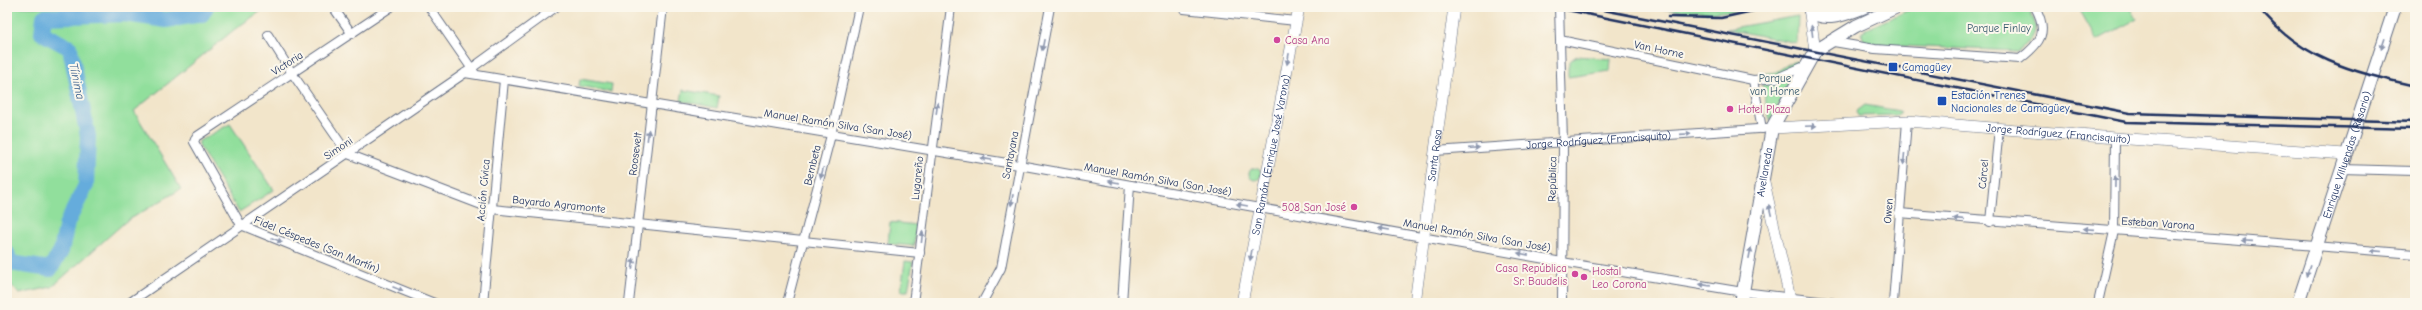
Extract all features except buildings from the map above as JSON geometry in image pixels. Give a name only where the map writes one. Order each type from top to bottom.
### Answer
[{"type":"main road","points":[[1810,9],[1820,17],[1832,16],[1865,7]]},
{"type":"main road","points":[[1815,51],[1828,41],[1896,7]]},
{"type":"main road","name":"Enrique Villuendas (Rosario)","points":[[2298,303],[2345,154],[2395,7]]},
{"type":"main road","name":"Avellaneda","points":[[1742,297],[1764,182],[1767,128],[1808,65],[1815,51]]},
{"type":"street","points":[[334,7],[352,34]]},
{"type":"street","name":"Victoria","points":[[196,137],[391,7]]},
{"type":"street","points":[[429,7],[471,72]]},
{"type":"street","name":"Simoni","points":[[129,303],[241,225],[471,72],[556,7]]},
{"type":"street","name":"Roosevelt","points":[[629,303],[664,7]]},
{"type":"street","name":"Bembeta","points":[[787,303],[831,135],[859,7]]},
{"type":"street","name":"Lugareño","points":[[913,303],[931,150],[951,7]]},
{"type":"street","name":"Santayana","points":[[982,303],[1001,268],[1019,165],[1050,7]]},
{"type":"street","name":"San Ramón (Enrique José Varona)","points":[[1242,303],[1259,208],[1299,7]]},
{"type":"street","name":"Santa Rosa","points":[[1415,303],[1454,7]]},
{"type":"street","name":"República","points":[[1559,7],[1563,142],[1562,303]]},
{"type":"street","points":[[1828,41],[1858,47],[2020,59],[2033,49],[2041,36],[2041,18],[2035,7]]},
{"type":"street","points":[[1184,9],[1296,20]]},
{"type":"street","points":[[1810,9],[1815,51]]},
{"type":"street","points":[[1856,26],[1852,31],[1851,38],[1858,47]]},
{"type":"street","points":[[268,35],[292,73],[348,154]]},
{"type":"street","name":"Van Horne","points":[[1560,40],[1753,80],[1777,78],[1808,65]]},
{"type":"street","name":"Manuel Ramón Silva (San José)","points":[[471,72],[504,80],[831,135],[931,150],[1423,236],[1742,297],[1835,303]]},
{"type":"street","name":"Acción Cívica","points":[[483,303],[504,80]]},
{"type":"street","points":[[1753,80],[1767,128]]},
{"type":"street","name":"Jorge Rodríguez (Francisquito)","points":[[1435,151],[1907,120],[2115,138],[2345,154]]},
{"type":"street","name":"Owen","points":[[1893,303],[1907,120]]},
{"type":"street","name":"Cárcel","points":[[1990,222],[1999,128]]},
{"type":"street","name":"Fidel Céspedes (San Martín)","points":[[196,137],[195,146],[241,225],[434,303]]},
{"type":"street","points":[[2098,303],[2114,231],[2115,138]]},
{"type":"street","name":"Bayardo Agramonte","points":[[348,154],[492,208],[920,253]]},
{"type":"street","points":[[2341,169],[2415,171]]},
{"type":"street","points":[[1764,182],[1791,300]]},
{"type":"street","points":[[1122,303],[1130,185]]},
{"type":"street","name":"Esteban Varona","points":[[1899,213],[1990,222],[2415,254]]},
{"type":"green space","points":[[12,7],[267,7],[235,29],[134,111],[181,189],[125,222],[52,287],[19,294],[7,280],[7,12]]},
{"type":"green space","points":[[1633,7],[1760,7],[1760,8],[1711,13]]},
{"type":"green space","name":"Parque Finlay","points":[[1920,7],[2028,7],[2032,14],[2035,27],[2029,42],[2017,51],[1879,45],[1864,41],[1862,34],[1864,30],[1911,9]]},
{"type":"green space","points":[[2078,7],[2130,7],[2137,19],[2097,40]]},
{"type":"green space","points":[[1798,16],[1797,43],[1727,29]]},
{"type":"green space","points":[[1577,56],[1611,59],[1610,71],[1568,77],[1569,64],[1571,60]]},
{"type":"green space","name":"Parque van Horne","points":[[1793,61],[1800,62],[1770,121],[1760,74],[1776,72]]},
{"type":"green space","points":[[580,79],[612,84],[611,92],[579,86]]},
{"type":"green space","points":[[683,90],[719,96],[717,108],[681,101]]},
{"type":"green space","points":[[1865,105],[1901,112],[1897,115],[1858,116],[1857,111]]},
{"type":"green space","points":[[230,124],[274,190],[239,212],[199,146],[199,141]]},
{"type":"green space","points":[[1255,168],[1259,170],[1261,174],[1259,178],[1255,180],[1251,178],[1249,174],[1251,170]]},
{"type":"green space","points":[[890,222],[916,225],[914,246],[888,244]]},
{"type":"green space","points":[[905,261],[913,262],[908,291],[901,291]]},
{"type":"waterway","name":"Tíinima","points":[[7,253],[10,263],[50,269],[61,251],[67,223],[86,185],[88,136],[70,48],[42,33],[44,17],[125,14],[166,20],[202,14],[206,7]]},
{"type":"railway","points":[[1552,7],[2126,122],[2415,129]]},
{"type":"railway","points":[[1588,7],[2130,113],[2415,122]]},
{"type":"railway","points":[[1668,17],[1721,18],[1771,7]]},
{"type":"railway","points":[[2258,7],[2274,25],[2309,51],[2349,69],[2415,86]]},
{"type":"place","name":"Casa Ana","points":[[1277,40]]},
{"type":"place","name":"Camagüey","points":[[1893,67]]},
{"type":"place","name":"Estación Trenes Nacionales de Camagüey","points":[[1942,101]]},
{"type":"place","name":"Hotel Plaza","points":[[1730,109]]},
{"type":"place","name":"508 San José","points":[[1354,207]]},
{"type":"place","name":"Casa República Sr. Baudelis","points":[[1575,274]]},
{"type":"place","name":"Hostal Leo Corona","points":[[1584,277]]}]
